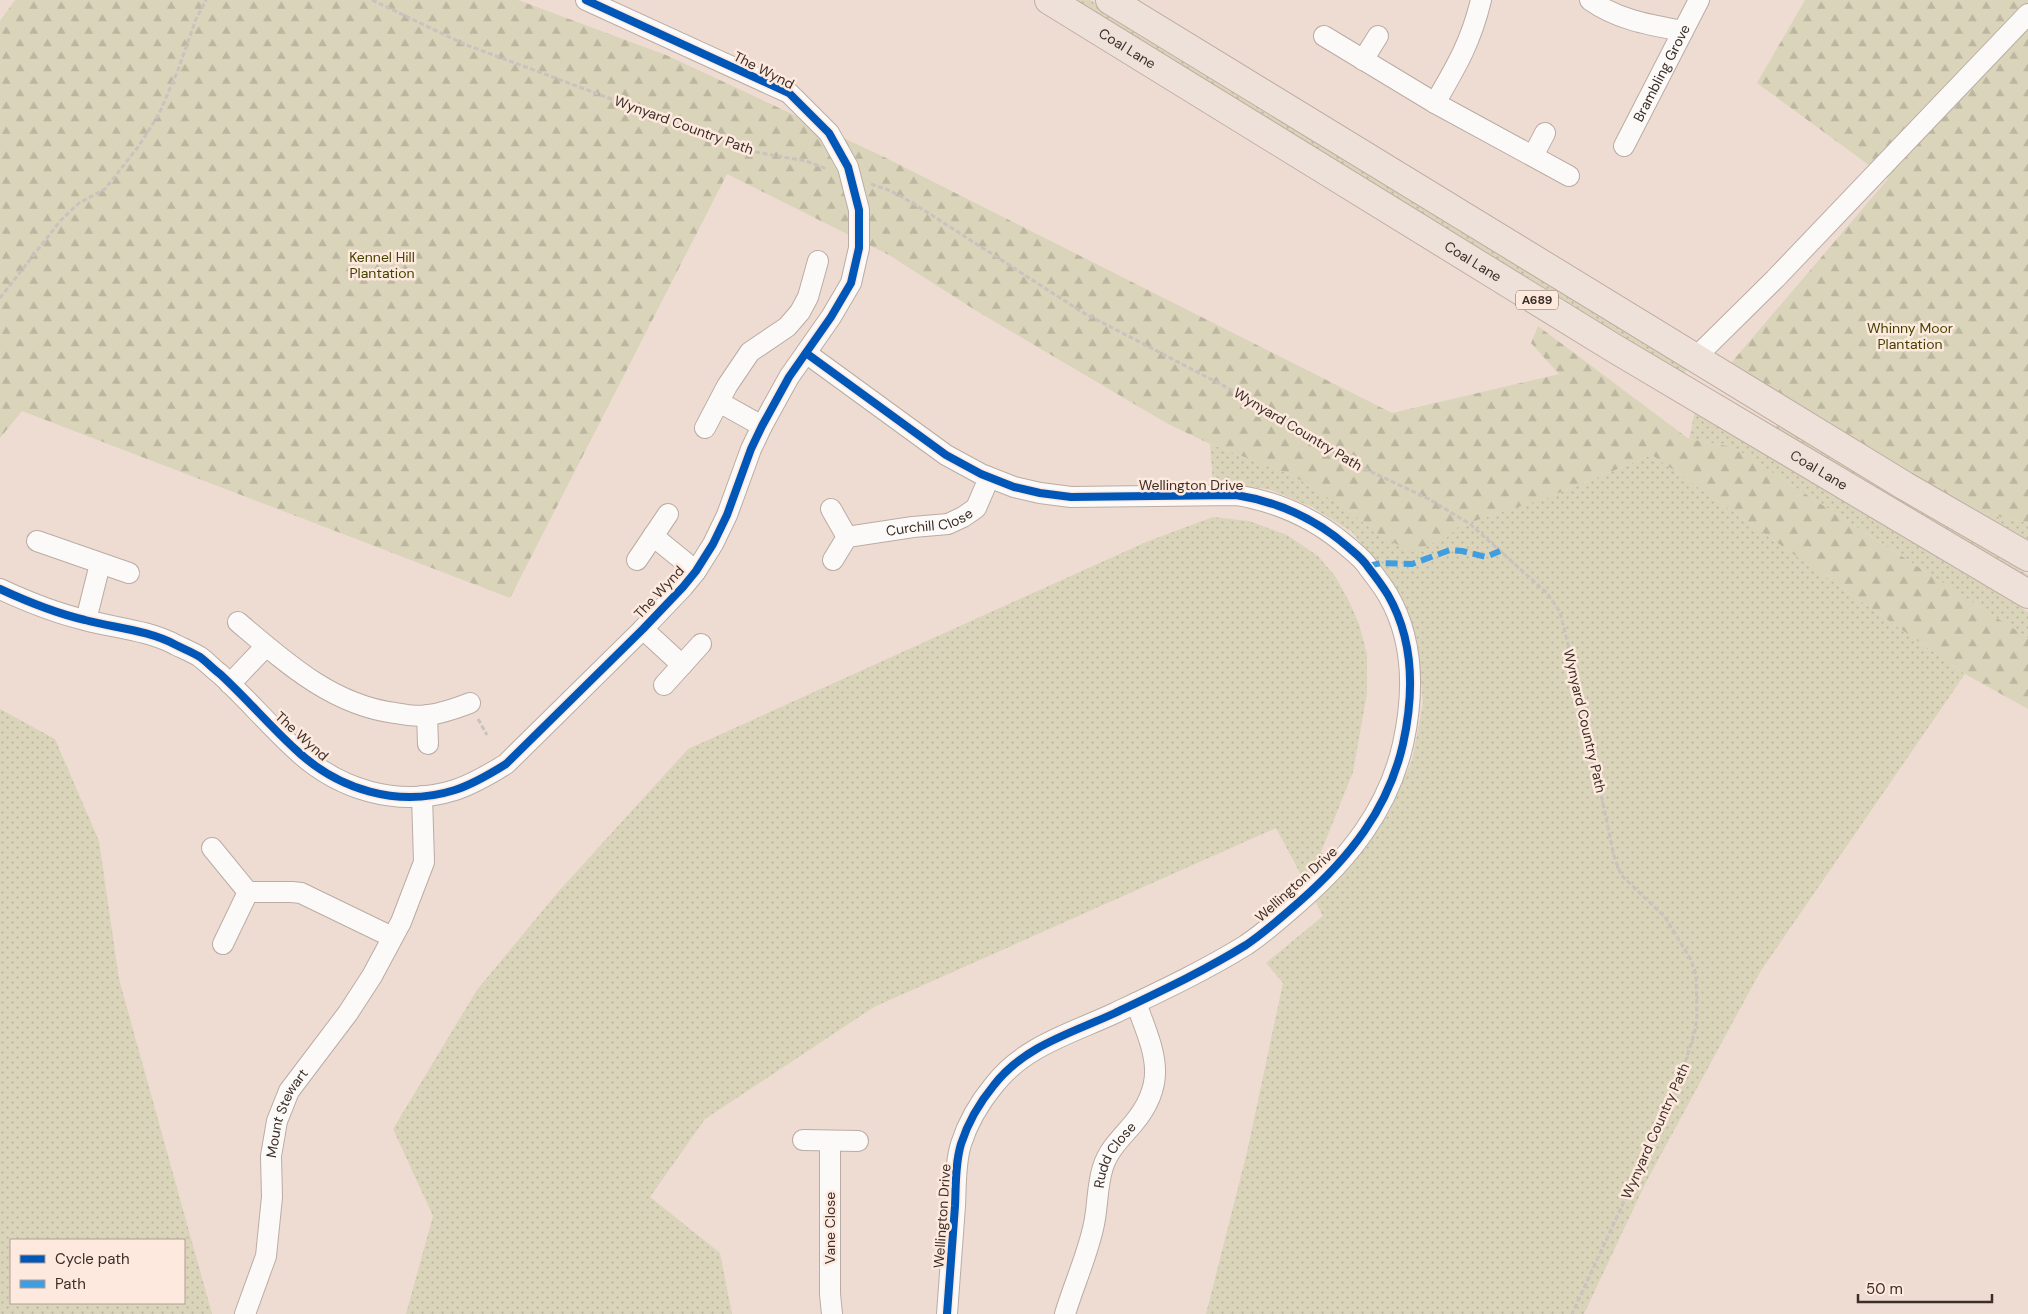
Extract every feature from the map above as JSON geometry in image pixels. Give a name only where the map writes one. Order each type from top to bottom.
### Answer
[{"type":"highway","name":"Coal Lane","points":[[1050,0],[1612,347],[2028,594]]},
{"type":"highway","name":"A689","points":[[1110,0],[1905,486],[2028,557]]},
{"type":"street","name":"The Wynd","points":[[0,589],[51,611],[144,632],[168,640],[201,658],[230,684],[295,750],[315,767],[342,782],[372,793],[397,797],[422,796],[455,790],[483,778],[506,764],[684,587],[713,544],[727,515],[751,449],[789,376],[831,317],[851,282],[859,248],[859,210],[848,167],[829,133],[789,93],[586,0]]},
{"type":"street","points":[[1435,103],[1466,49],[1475,26],[1481,0]]},
{"type":"street","points":[[1590,0],[1610,13],[1683,31]]},
{"type":"street","name":"Brambling Grove","points":[[1624,146],[1699,0]]},
{"type":"street","points":[[1696,357],[1775,279],[2028,14]]},
{"type":"street","points":[[1324,36],[1435,103],[1569,176]]},
{"type":"street","points":[[1363,60],[1378,36]]},
{"type":"street","points":[[1533,156],[1545,133]]},
{"type":"street","points":[[705,428],[750,352],[787,327],[800,312],[808,297],[818,261]]},
{"type":"street","name":"Wellington Drive","points":[[806,353],[946,455],[990,478],[1014,487],[1071,497],[1236,495],[1258,498],[1298,512],[1331,531],[1364,560],[1388,596],[1403,631],[1408,657],[1411,684],[1408,722],[1398,767],[1375,816],[1352,850],[1310,892],[1249,943],[1210,966],[1136,1003],[1046,1043],[1028,1053],[1011,1066],[996,1082],[980,1104],[967,1128],[958,1162],[948,1314]]},
{"type":"street","points":[[719,402],[762,426]]},
{"type":"street","name":"Curchill Close","points":[[847,537],[913,526],[948,524],[976,508],[990,478]]},
{"type":"street","points":[[831,509],[847,537],[834,560]]},
{"type":"street","points":[[637,560],[668,514]]},
{"type":"street","name":"The Wynd","points":[[653,536],[696,571]]},
{"type":"street","points":[[37,541],[129,573]]},
{"type":"street","points":[[86,620],[100,564]]},
{"type":"street","points":[[238,622],[266,646],[324,688],[344,700],[389,713],[427,715],[442,713],[470,703]]},
{"type":"street","name":"The Wynd","points":[[643,628],[682,665]]},
{"type":"street","points":[[664,686],[700,644]]},
{"type":"street","points":[[230,684],[266,646]]},
{"type":"street","points":[[427,715],[428,744]]},
{"type":"street","name":"Mount Stewart","points":[[245,1314],[266,1256],[272,1197],[271,1156],[277,1121],[289,1091],[348,1013],[372,976],[400,922],[424,862],[422,796]]},
{"type":"street","points":[[212,848],[248,892]]},
{"type":"street","points":[[248,892],[301,893],[392,937]]},
{"type":"street","points":[[223,944],[248,892]]},
{"type":"street","name":"Rudd Close","points":[[1064,1314],[1094,1225],[1102,1168],[1108,1155],[1139,1116],[1152,1093],[1155,1080],[1154,1052],[1136,1003]]},
{"type":"street","points":[[803,1140],[858,1141]]},
{"type":"street","name":"Vane Close","points":[[830,1141],[830,1294],[832,1314]]},
{"type":"path","points":[[0,298],[61,220],[79,203],[104,190],[138,147],[159,114],[178,70],[196,19],[206,0]]},
{"type":"green space","name":"Kennel Hill Plantation","points":[[15,0],[518,0],[666,55],[882,156],[1392,413],[1559,374],[1531,343],[1538,326],[1689,439],[1733,447],[2028,638],[2028,709],[1965,674],[1652,455],[1549,497],[1459,526],[1446,538],[1411,552],[1375,532],[1348,510],[1292,475],[1210,444],[1168,424],[975,310],[889,255],[727,174],[510,598],[22,411],[0,438],[0,21]]},
{"type":"green space","points":[[1067,0],[1090,0],[1687,369],[1681,379]]},
{"type":"green space","name":"Whinny Moor Plantation","points":[[1805,0],[2028,0],[2028,523],[1963,509],[1731,363],[1888,179],[1757,83]]},
{"type":"green space","points":[[1731,363],[1963,509],[2028,523],[2028,551],[1998,534]]},
{"type":"green space","points":[[1695,411],[2028,612],[2028,638],[1733,447],[1689,439]]},
{"type":"green space","points":[[1777,425],[2028,575],[2028,588],[1771,436]]},
{"type":"green space","points":[[1210,444],[1292,475],[1348,510],[1375,532],[1446,538],[1459,526],[1549,497],[1652,455],[1965,674],[1760,972],[1645,1184],[1584,1314],[1206,1314],[1247,1152],[1283,983],[1266,963],[1323,916],[1276,828],[874,1007],[705,1119],[650,1197],[720,1253],[732,1314],[406,1314],[433,1216],[393,1129],[477,990],[558,892],[688,749],[1146,542],[1213,517],[1249,521],[1287,535],[1318,556],[1335,576],[1359,624],[1367,654],[1367,693],[1353,772],[1321,852],[1343,873],[1388,815],[1412,760],[1423,703],[1417,640],[1401,595],[1352,532],[1312,507],[1271,490],[1236,484],[1213,484]]},
{"type":"green space","points":[[0,709],[55,739],[99,841],[119,979],[212,1314],[0,1314]]},
{"type":"marked path","points":[[1368,566],[1381,563],[1412,564],[1450,550],[1486,557],[1500,551]]},
{"type":"cycle path","points":[[0,589],[31,603],[63,614],[154,636],[194,654],[203,659],[220,674],[285,740],[312,763],[349,785],[391,796],[434,795],[455,790],[481,779],[506,764],[643,629],[683,587],[696,571],[713,544],[727,515],[751,449],[762,426],[789,377],[831,317],[851,283],[859,248],[859,210],[848,167],[829,133],[789,93],[586,0]]},
{"type":"cycle path","points":[[806,353],[946,455],[981,474],[1014,487],[1071,497],[1236,495],[1267,502],[1296,513],[1336,537],[1364,561],[1388,595],[1397,612],[1407,649],[1410,687],[1409,706],[1407,725],[1396,768],[1377,811],[1350,850],[1334,868],[1286,913],[1246,945],[1165,989],[1034,1050],[1006,1072],[984,1098],[967,1128],[958,1159],[947,1314]]}]
